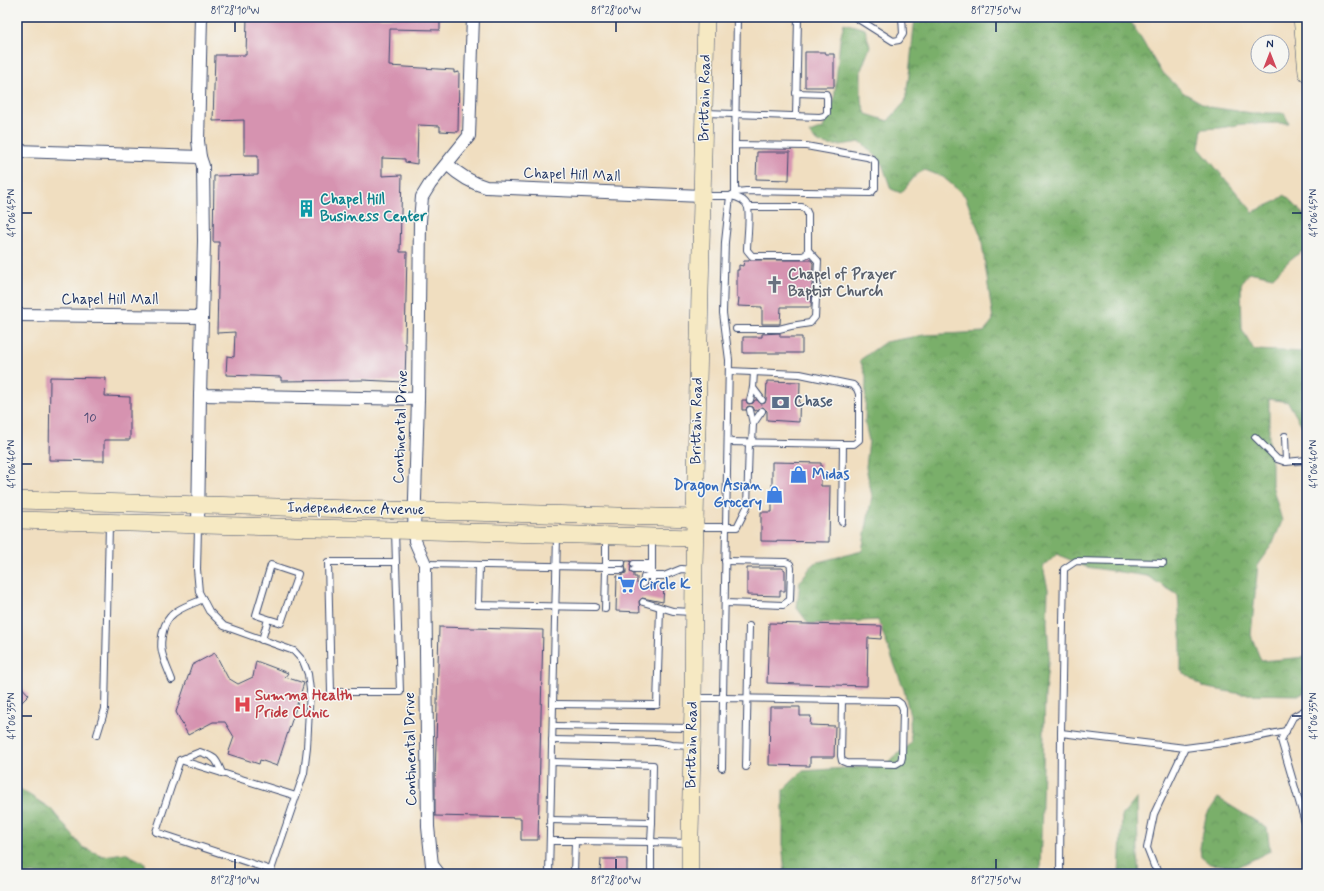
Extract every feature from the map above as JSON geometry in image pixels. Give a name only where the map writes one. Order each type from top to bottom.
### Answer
[{"type":"street","points":[[198,525],[204,241],[203,166],[198,141],[201,17]]},
{"type":"street","name":"Continental Drive","points":[[439,874],[432,865],[428,827],[425,564],[415,541],[414,531],[421,204],[422,197],[426,190],[467,140],[470,132],[473,17]]},
{"type":"street","name":"Brittain Road","points":[[690,874],[694,570],[706,17]]},
{"type":"street","points":[[1302,17],[1307,73]]},
{"type":"street","points":[[17,152],[200,157]]},
{"type":"street","name":"Chapel Hill Mall","points":[[447,164],[462,177],[486,188],[702,196]]},
{"type":"street","name":"Chapel Hill Mall","points":[[17,315],[202,316]]},
{"type":"street","points":[[200,395],[418,399]]},
{"type":"street","name":"Independence Avenue","points":[[17,500],[415,511],[695,528]]},
{"type":"street","name":"Independence Avenue","points":[[17,520],[395,531],[652,536],[695,528]]},
{"type":"lane","points":[[722,768],[730,371],[730,360],[723,313],[725,242],[732,195],[735,145],[738,17]]},
{"type":"lane","points":[[796,116],[798,17]]},
{"type":"lane","points":[[855,17],[893,41],[899,40],[903,34],[902,17]]},
{"type":"lane","points":[[704,113],[820,117],[827,113],[826,94],[796,93]]},
{"type":"lane","points":[[702,196],[732,195],[746,191],[871,193],[875,188],[875,162],[867,157],[806,146],[735,145]]},
{"type":"lane","points":[[732,195],[743,200],[748,207],[747,250],[752,256],[804,256],[807,254],[808,214],[806,210],[802,207],[748,207]]},
{"type":"lane","points":[[736,329],[779,329],[810,323],[815,317],[818,261],[808,250]]},
{"type":"lane","points":[[728,442],[854,444],[859,440],[859,394],[853,385],[800,374],[730,371]]},
{"type":"lane","points":[[748,400],[753,388],[754,372]]},
{"type":"lane","points":[[753,388],[760,400]]},
{"type":"lane","points":[[748,410],[753,424]]},
{"type":"lane","points":[[695,528],[737,527],[747,507],[753,424],[759,411]]},
{"type":"lane","points":[[1285,436],[1286,462]]},
{"type":"lane","points":[[1256,437],[1277,459],[1286,462],[1307,460]]},
{"type":"lane","points":[[842,522],[843,444]]},
{"type":"lane","points":[[97,735],[105,709],[109,523]]},
{"type":"lane","points":[[198,525],[197,569],[199,592],[209,611],[224,626],[294,651],[303,661],[308,674],[310,690],[308,748],[304,773],[271,870],[156,832],[180,760],[200,752],[213,756],[218,763],[222,774]]},
{"type":"lane","points":[[395,531],[396,562],[400,692],[331,692],[328,562],[396,562]]},
{"type":"lane","points":[[549,874],[557,534]]},
{"type":"lane","points":[[605,608],[606,535]]},
{"type":"lane","points":[[652,536],[652,584]]},
{"type":"lane","points":[[725,603],[783,605],[787,603],[790,600],[791,568],[790,564],[786,562],[726,561]]},
{"type":"lane","points":[[1060,874],[1064,569],[1076,561],[1163,563]]},
{"type":"lane","points":[[425,564],[622,567]]},
{"type":"lane","points":[[271,565],[298,574],[281,623],[268,619],[256,615],[271,565]]},
{"type":"lane","points":[[479,565],[478,605],[595,606]]},
{"type":"lane","points":[[634,567],[652,570],[661,576],[662,584]]},
{"type":"lane","points":[[661,576],[681,569],[694,570]]},
{"type":"lane","points":[[643,584],[644,577],[652,570]]},
{"type":"lane","points":[[172,680],[162,655],[164,627],[170,617],[178,611],[203,599]]},
{"type":"lane","points":[[643,602],[661,606],[673,611],[694,612]]},
{"type":"lane","points":[[553,704],[658,705],[661,606]]},
{"type":"lane","points":[[262,640],[268,619]]},
{"type":"lane","points":[[746,767],[749,626]]},
{"type":"lane","points":[[693,698],[747,698],[897,701],[901,704],[903,710],[901,761],[896,764],[847,763],[842,761],[840,756],[842,700]]},
{"type":"lane","points":[[1307,709],[1293,717],[1281,740],[1307,829]]},
{"type":"lane","points":[[553,726],[693,728]]},
{"type":"lane","points":[[1061,733],[1185,748],[1232,742],[1286,731]]},
{"type":"lane","points":[[552,740],[656,742],[671,745],[692,746]]},
{"type":"lane","points":[[1161,874],[1154,866],[1147,848],[1154,814],[1185,748]]},
{"type":"lane","points":[[180,760],[296,796]]},
{"type":"lane","points":[[552,762],[653,765],[651,874]]},
{"type":"lane","points":[[550,820],[652,822]]},
{"type":"lane","points":[[550,841],[690,843]]},
{"type":"lane","points":[[574,874],[575,841]]},
{"type":"green space","points":[[915,17],[1145,17],[1131,22],[1160,70],[1184,93],[1209,107],[1252,113],[1284,113],[1289,123],[1243,124],[1202,129],[1199,148],[1253,212],[1275,202],[1285,195],[1300,210],[1307,220],[1307,248],[1292,258],[1273,277],[1249,272],[1241,284],[1242,329],[1254,350],[1307,352],[1307,433],[1288,402],[1269,399],[1269,441],[1272,464],[1272,485],[1282,521],[1273,543],[1258,564],[1251,635],[1261,661],[1307,657],[1307,691],[1300,695],[1241,694],[1203,687],[1181,671],[1181,634],[1178,595],[1147,576],[1086,567],[1057,554],[1043,567],[1048,589],[1047,623],[1049,653],[1045,694],[1040,874],[785,874],[783,852],[783,790],[803,771],[859,767],[887,763],[911,743],[910,716],[904,690],[878,620],[809,624],[797,608],[800,581],[814,563],[862,551],[872,496],[866,467],[869,441],[865,423],[866,376],[860,360],[885,342],[924,335],[984,332],[993,320],[981,236],[965,196],[943,177],[925,170],[917,174],[901,193],[891,189],[881,161],[861,142],[826,145],[814,139],[809,133],[823,128],[834,101],[840,40],[844,23],[865,29],[870,47],[861,70],[861,100],[866,114],[888,121],[905,102]]},
{"type":"green space","points":[[17,787],[51,809],[82,847],[103,856],[125,853],[145,863],[146,874],[17,874]]},
{"type":"green space","points":[[1137,798],[1138,856],[1140,874],[1119,874],[1122,816]]},
{"type":"green space","points":[[1218,798],[1267,828],[1270,851],[1238,867],[1210,864],[1201,857],[1200,848],[1206,816]]},
{"type":"building","name":"Chapel Hill Business Center","points":[[247,17],[440,17],[440,30],[390,29],[389,66],[454,70],[454,73],[459,72],[458,132],[440,131],[440,126],[418,125],[417,164],[405,162],[405,159],[382,158],[382,176],[402,175],[400,252],[407,252],[405,382],[362,380],[281,381],[281,377],[226,375],[227,356],[234,357],[235,332],[217,333],[219,242],[213,242],[214,176],[258,175],[258,155],[244,155],[244,120],[213,121],[215,55],[246,55]]},
{"type":"building","points":[[805,52],[825,52],[826,54],[834,54],[834,87],[805,87]]},
{"type":"building","points":[[757,152],[790,152],[789,180],[756,179]]},
{"type":"building","name":"Chapel of Prayer Baptist Church","points":[[811,260],[813,263],[811,307],[781,307],[780,324],[762,324],[762,307],[738,306],[739,298],[737,298],[737,270],[739,270],[739,265],[743,266],[744,261]]},
{"type":"building","points":[[780,333],[780,337],[802,337],[802,353],[743,353],[743,337],[762,337],[762,334]]},
{"type":"building","points":[[50,377],[106,378],[105,396],[130,397],[130,440],[104,440],[104,461],[49,460]]},
{"type":"building","points":[[767,381],[800,382],[799,422],[767,420],[767,411],[763,407],[755,411],[753,407],[749,406],[746,410],[742,410],[742,400],[746,400],[749,404],[753,403],[755,400],[761,404],[765,403]]},
{"type":"building","points":[[772,462],[821,463],[821,486],[830,486],[829,542],[761,541],[761,512],[772,512]]},
{"type":"building","points":[[626,561],[631,561],[630,572],[634,574],[634,577],[637,577],[637,584],[639,584],[641,588],[645,588],[648,584],[649,588],[652,588],[656,587],[656,584],[664,584],[663,602],[642,598],[639,601],[640,612],[616,611],[617,576],[622,576],[622,574],[626,573]]},
{"type":"building","points":[[747,568],[782,568],[785,570],[785,591],[780,591],[780,596],[747,595]]},
{"type":"building","points":[[769,623],[882,626],[881,639],[868,638],[867,686],[767,683]]},
{"type":"building","points":[[439,627],[543,630],[538,840],[521,840],[521,818],[435,816]]},
{"type":"building","points":[[215,653],[228,678],[238,684],[253,677],[256,661],[288,673],[285,677],[304,683],[277,766],[260,760],[259,764],[228,754],[234,737],[225,722],[213,722],[188,735],[176,712],[192,665]]},
{"type":"building","points":[[17,682],[29,695],[17,707]]},
{"type":"building","points":[[770,707],[800,707],[800,716],[811,716],[810,725],[835,726],[834,757],[810,757],[810,766],[769,765]]},
{"type":"building","points":[[601,859],[627,859],[627,874],[600,874]]},
{"type":"place","name":"Chapel Hill Business Center","points":[[307,209]]},
{"type":"place","name":"Chapel of Prayer Baptist Church","points":[[775,284]]},
{"type":"place","name":"Chase","points":[[781,402]]},
{"type":"place","name":"Midas","points":[[799,475]]},
{"type":"place","name":"Dragon Asian Grocery","points":[[775,495]]},
{"type":"place","name":"Circle K","points":[[626,585]]},
{"type":"place","name":"Summa Health Pride Clinic","points":[[242,705]]}]
